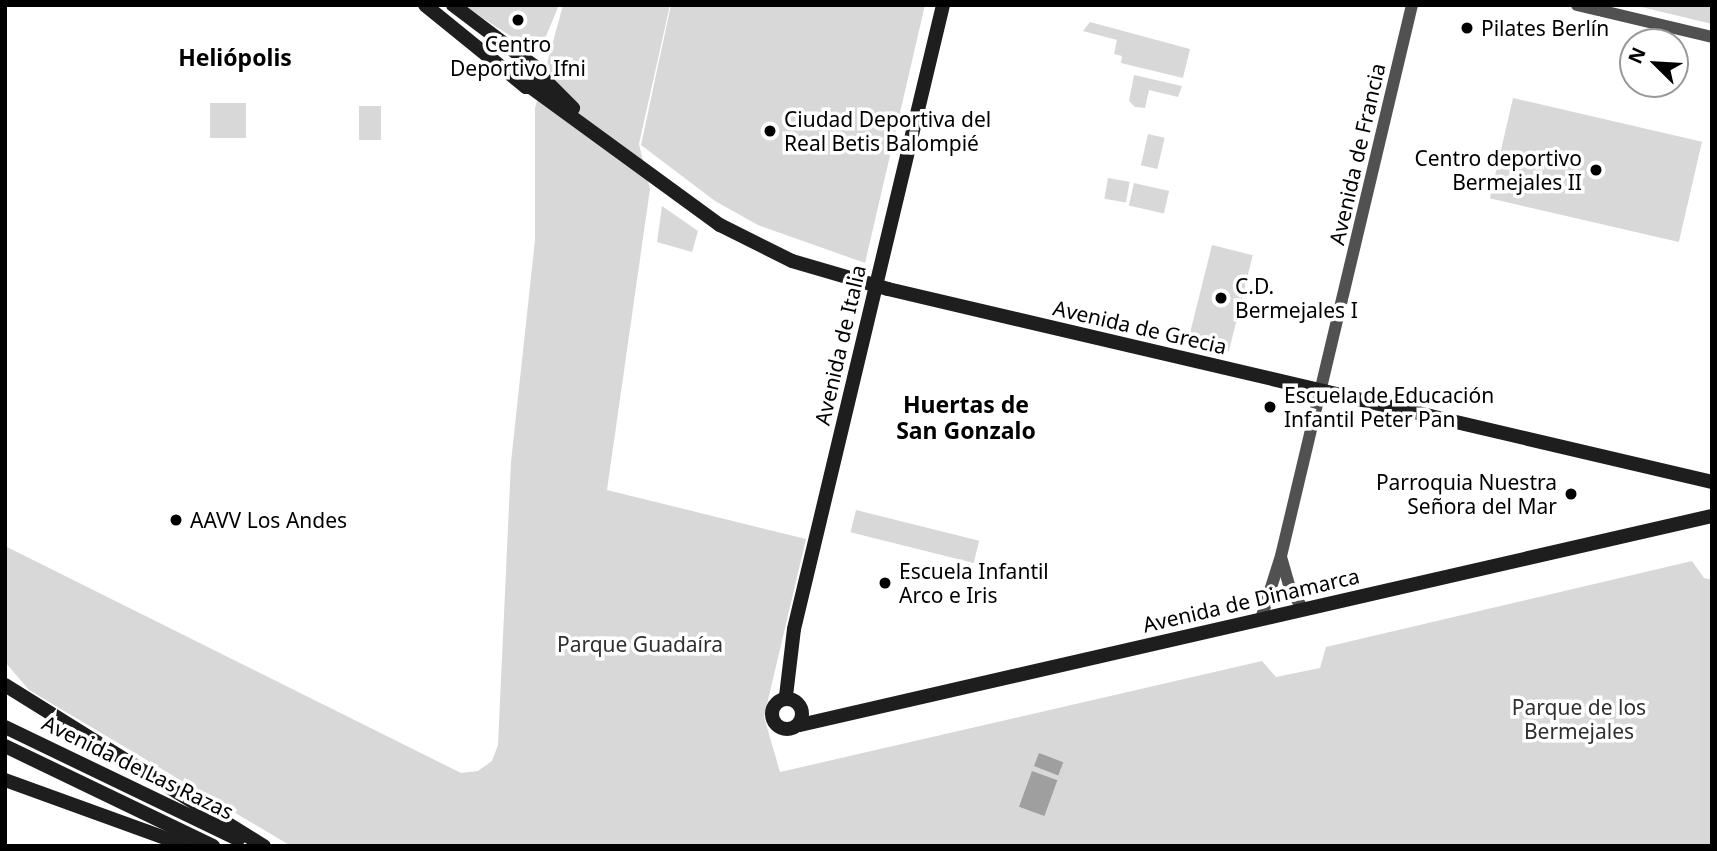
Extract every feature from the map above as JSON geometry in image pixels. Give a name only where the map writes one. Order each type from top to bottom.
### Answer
[{"type":"main road","points":[[425,5],[526,85],[594,130]]},
{"type":"main road","points":[[453,5],[538,72],[594,130]]},
{"type":"main road","name":"Avenida de Italia","points":[[800,725],[789,731],[778,728],[775,706],[786,696],[794,629],[943,5]]},
{"type":"main road","points":[[526,85],[522,71],[538,72]]},
{"type":"main road","name":"Avenida de Grecia","points":[[594,130],[720,225],[792,261],[876,286],[1712,482]]},
{"type":"main road","name":"Avenida de Dinamarca","points":[[800,725],[1712,516]]},
{"type":"main road","points":[[5,685],[264,846]]},
{"type":"main road","points":[[786,696],[795,699],[800,725]]},
{"type":"main road","name":"Avenida de Las Razas","points":[[5,727],[252,846]]},
{"type":"main road","name":"Avenida de Las Razas","points":[[10,748],[213,846]]},
{"type":"main road","points":[[5,780],[187,846]]},
{"type":"street","name":"Avenida de Francia","points":[[1261,619],[1281,556],[1412,5]]},
{"type":"street","points":[[1577,5],[1712,37]]},
{"type":"street","points":[[1281,556],[1290,589]]},
{"type":"street","points":[[1272,586],[1284,582],[1303,609]]},
{"type":"green space","name":"Centro Deportivo Ifni","points":[[462,5],[559,5],[544,41],[533,50]]},
{"type":"green space","points":[[563,5],[670,5],[639,144],[650,189],[607,490],[806,539],[764,717],[780,772],[1262,661],[1276,677],[1320,668],[1326,647],[1692,561],[1704,578],[1712,580],[1712,846],[291,846],[29,690],[5,662],[5,546],[461,773],[478,771],[492,761],[498,745],[511,462],[535,240],[535,108]]},
{"type":"green space","name":"Ciudad Deportiva del Real Betis Balompié","points":[[671,5],[925,5],[865,263],[758,225],[715,201],[641,145]]},
{"type":"green space","points":[[1633,5],[1712,5],[1712,24]]},
{"type":"green space","points":[[1090,22],[1190,49],[1183,78],[1121,63],[1122,56],[1114,54],[1117,40],[1083,31]]},
{"type":"green space","points":[[1134,75],[1182,86],[1178,97],[1149,90],[1145,108],[1135,107],[1129,101]]},
{"type":"green space","name":"Centro deportivo Bermejales II","points":[[1513,98],[1702,142],[1679,242],[1490,198]]},
{"type":"green space","points":[[210,103],[246,103],[246,138],[210,138]]},
{"type":"green space","points":[[359,106],[381,106],[381,140],[359,140]]},
{"type":"green space","points":[[1148,134],[1165,138],[1157,169],[1141,165]]},
{"type":"green space","points":[[1108,178],[1130,182],[1126,203],[1104,199]]},
{"type":"green space","points":[[1134,183],[1169,191],[1164,214],[1129,205]]},
{"type":"green space","points":[[662,206],[698,231],[692,252],[657,242]]},
{"type":"green space","name":"C.D. Bermejales I","points":[[1212,245],[1253,255],[1229,351],[1188,341]]},
{"type":"green space","points":[[856,510],[979,541],[974,563],[850,532]]},
{"type":"shaded area","points":[[1039,753],[1063,762],[1058,775],[1034,766]]},
{"type":"shaded area","points":[[1032,771],[1057,780],[1044,816],[1019,807]]},
{"type":"place","name":"Centro Deportivo Ifni","points":[[518,20]]},
{"type":"place","name":"Pilates Berlín","points":[[1467,28]]},
{"type":"place","name":"Ciudad Deportiva del Real Betis Balompié","points":[[770,131]]},
{"type":"place","name":"Centro deportivo Bermejales II","points":[[1596,170]]},
{"type":"place","name":"C.D. Bermejales I","points":[[1221,298]]},
{"type":"place","name":"Escuela de Educación Infantil Peter Pan","points":[[1270,407]]},
{"type":"place","name":"Parroquia Nuestra Señora del Mar","points":[[1571,494]]},
{"type":"place","name":"AAVV Los Andes","points":[[176,520]]},
{"type":"place","name":"Escuela Infantil Arco e Iris","points":[[885,583]]},
{"type":"district","name":"Heliópolis","points":[[235,57]]},
{"type":"district","name":"Huertas de San Gonzalo","points":[[966,417]]},
{"type":"park label","name":"Parque Guadaíra","points":[[640,644]]},
{"type":"park label","name":"Parque de los Bermejales","points":[[1579,719]]}]
